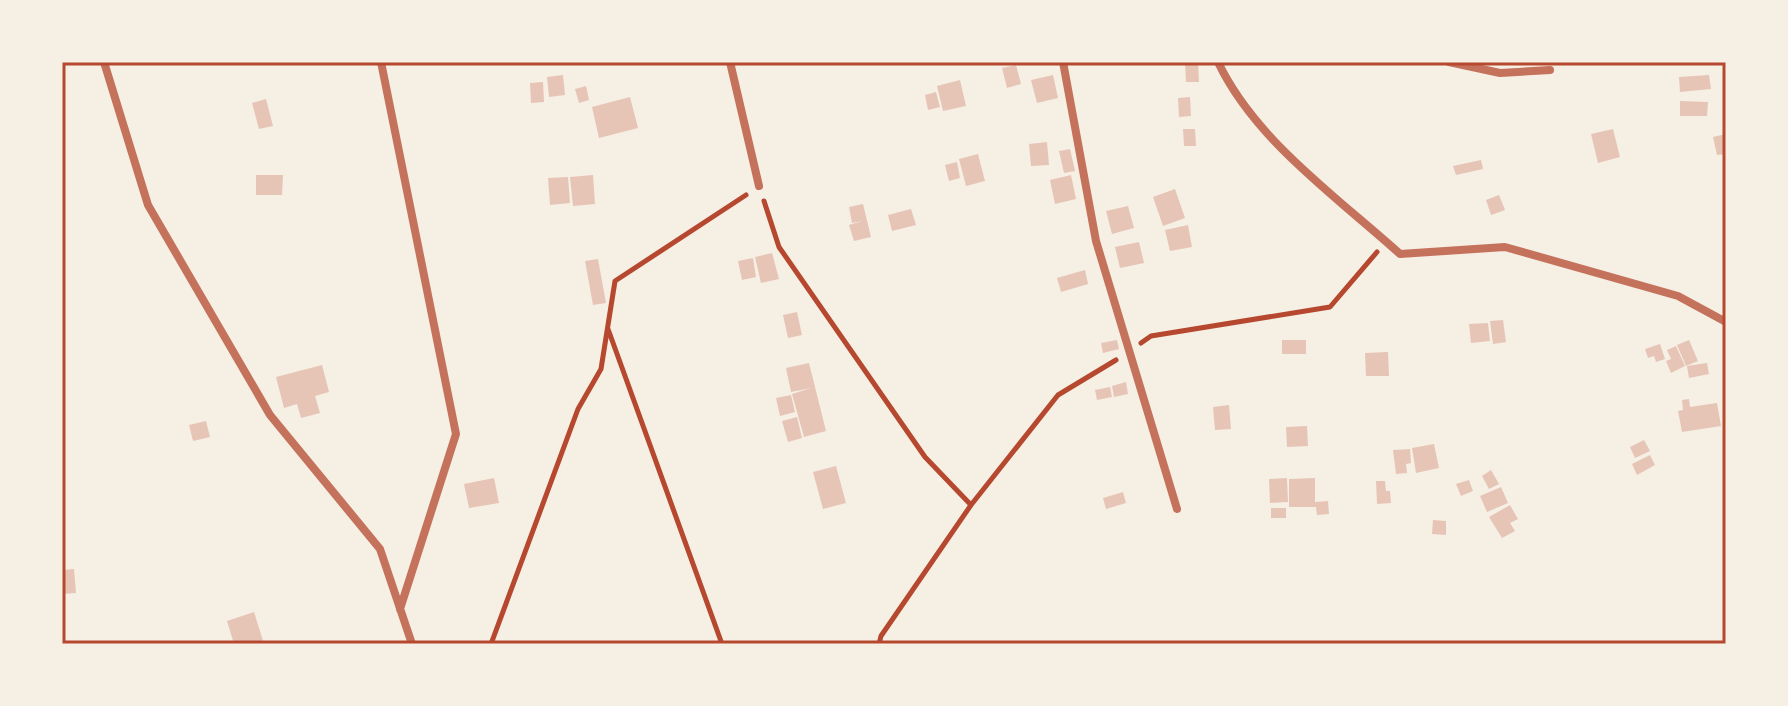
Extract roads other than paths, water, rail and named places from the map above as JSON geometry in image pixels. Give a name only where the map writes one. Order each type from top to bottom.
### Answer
[{"type":"street","points":[[104,62],[148,205],[270,415],[380,549],[412,644]]},
{"type":"street","points":[[381,62],[456,434],[400,610]]},
{"type":"street","points":[[730,62],[759,186]]},
{"type":"street","points":[[1063,62],[1096,241],[1177,509]]},
{"type":"street","points":[[1218,62],[1228,82],[1287,155],[1400,254],[1505,247],[1678,296],[1726,322]]},
{"type":"street","points":[[1449,62],[1500,73],[1550,70]]}]
